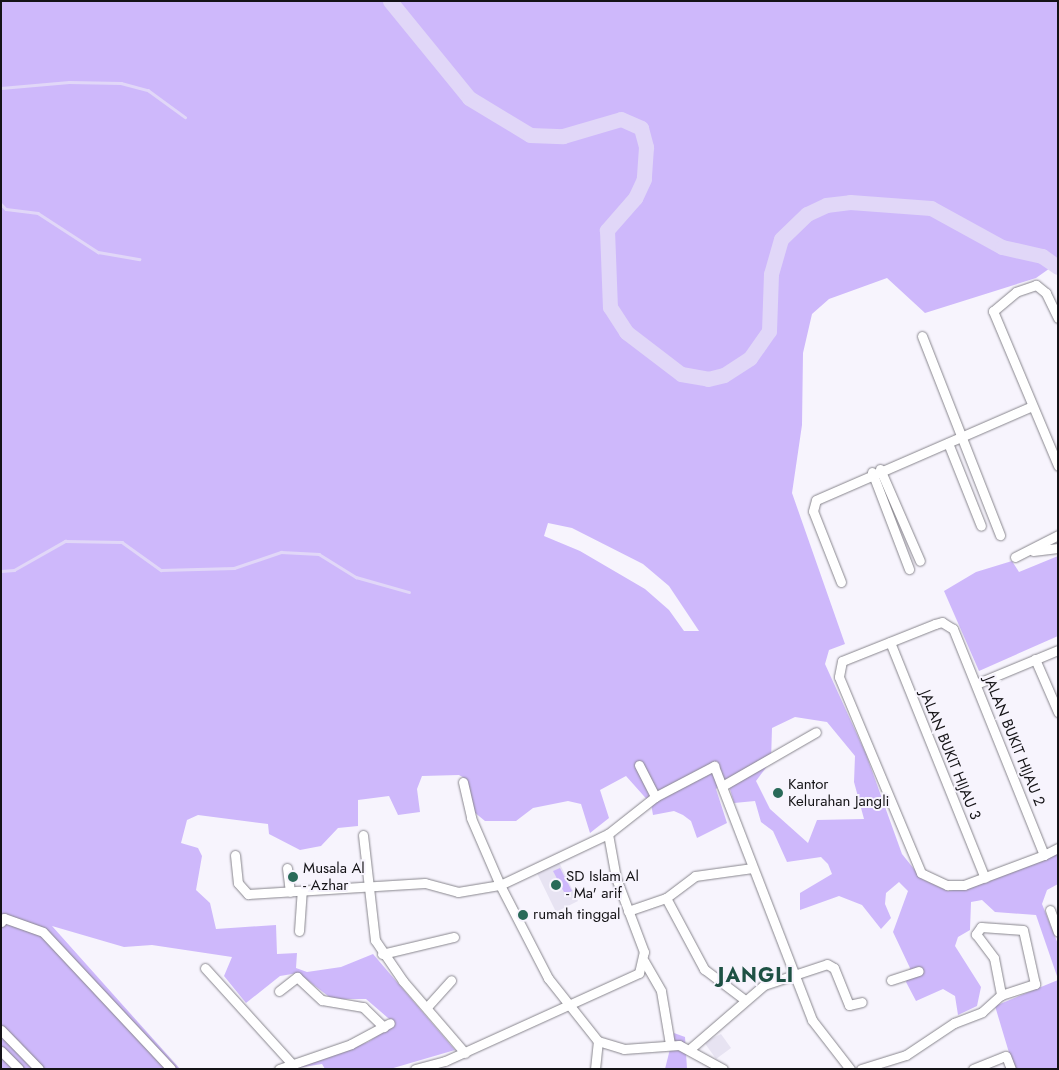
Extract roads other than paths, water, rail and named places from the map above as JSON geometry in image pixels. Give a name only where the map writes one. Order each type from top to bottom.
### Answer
[{"type":"street","points":[[1057,313],[1041,288],[1031,285],[993,311],[1030,407],[1058,466]]},
{"type":"street","points":[[922,336],[1000,536]]},
{"type":"street","points":[[841,582],[813,505],[822,495],[876,470],[948,443],[1030,407]]},
{"type":"street","points":[[948,443],[981,526]]},
{"type":"street","points":[[876,470],[920,561]]},
{"type":"street","points":[[876,470],[909,569]]},
{"type":"street","points":[[1028,552],[1058,535]]},
{"type":"street","points":[[1015,556],[1028,552],[1058,548]]},
{"type":"street","name":"JALAN BUKIT HIJAU 2","points":[[890,642],[942,622],[958,638],[1044,855]]},
{"type":"street","points":[[890,642],[839,665],[846,696],[918,868],[947,885],[985,878],[1058,848]]},
{"type":"street","name":"JALAN BUKIT HIJAU 3","points":[[890,642],[985,878]]},
{"type":"street","points":[[976,684],[1058,650]]},
{"type":"street","points":[[1036,659],[1058,712]]},
{"type":"street","points":[[724,785],[816,732]]},
{"type":"street","points":[[639,765],[654,797]]},
{"type":"street","points":[[235,855],[242,891],[302,892],[367,889],[424,883],[458,892],[500,885],[608,834],[654,797],[712,766],[718,768],[752,868],[795,976],[821,1035],[850,1069]]},
{"type":"street","points":[[463,782],[472,818],[500,885],[548,978],[569,1007],[598,1041],[624,1049],[670,1044],[691,1048],[723,1069]]},
{"type":"street","points":[[608,834],[616,878],[641,940],[644,961],[661,992],[670,1044]]},
{"type":"street","points":[[363,835],[372,931],[382,954],[464,1053]]},
{"type":"street","points":[[287,868],[290,892]]},
{"type":"street","points":[[628,911],[666,898],[694,876],[752,868]]},
{"type":"street","points":[[299,931],[302,892]]},
{"type":"street","points":[[666,898],[704,969],[745,1000]]},
{"type":"street","points":[[1050,910],[1058,932]]},
{"type":"street","points":[[2,918],[43,932],[171,1069]]},
{"type":"street","points":[[861,1069],[906,1055],[954,1023],[982,1012],[1001,995],[1035,984],[1025,932],[981,928],[976,934],[994,958],[1001,995]]},
{"type":"street","points":[[382,954],[454,937]]},
{"type":"street","points":[[415,1069],[446,1065],[464,1053],[632,978],[644,961]]},
{"type":"street","points":[[691,1048],[745,1000],[768,983],[832,964],[848,1003],[862,1002]]},
{"type":"street","points":[[205,968],[292,1064]]},
{"type":"street","points":[[891,980],[918,971]]},
{"type":"street","points":[[278,991],[298,977],[322,1000],[363,1007],[387,1025],[351,1044],[279,1069]]},
{"type":"street","points":[[427,1007],[451,980]]},
{"type":"street","points":[[1,1030],[39,1069]]},
{"type":"street","points":[[595,1069],[598,1041]]},
{"type":"street","points":[[1,1051],[19,1069]]},
{"type":"street","points":[[972,1069],[1006,1056],[1010,1069]]},
{"type":"waterway","points":[[390,1],[469,98],[530,135],[563,136],[621,119],[641,128],[646,147],[644,179],[635,198],[607,230],[610,307],[626,332],[681,374],[708,379],[724,375],[750,358],[769,331],[771,274],[781,239],[807,214],[826,205],[850,202],[931,208],[1002,247],[1042,256],[1058,267]]},
{"type":"waterway","points":[[1,88],[69,82],[121,83],[148,90],[185,117]]},
{"type":"waterway","points":[[1,204],[6,209],[38,213],[98,252],[139,259]]},
{"type":"waterway","points":[[1,571],[14,570],[65,541],[122,542],[161,570],[234,568],[281,552],[319,554],[356,577],[409,592]]},
{"type":"place","name":"Kantor Kelurahan Jangli","points":[[778,793]]},
{"type":"place","name":"Musala Al - Azhar","points":[[293,877]]},
{"type":"place","name":"SD Islam Al - Ma' arif","points":[[556,885]]},
{"type":"place","name":"rumah tinggal","points":[[523,915]]},
{"type":"district","name":"JANGLI","points":[[756,975]]}]
